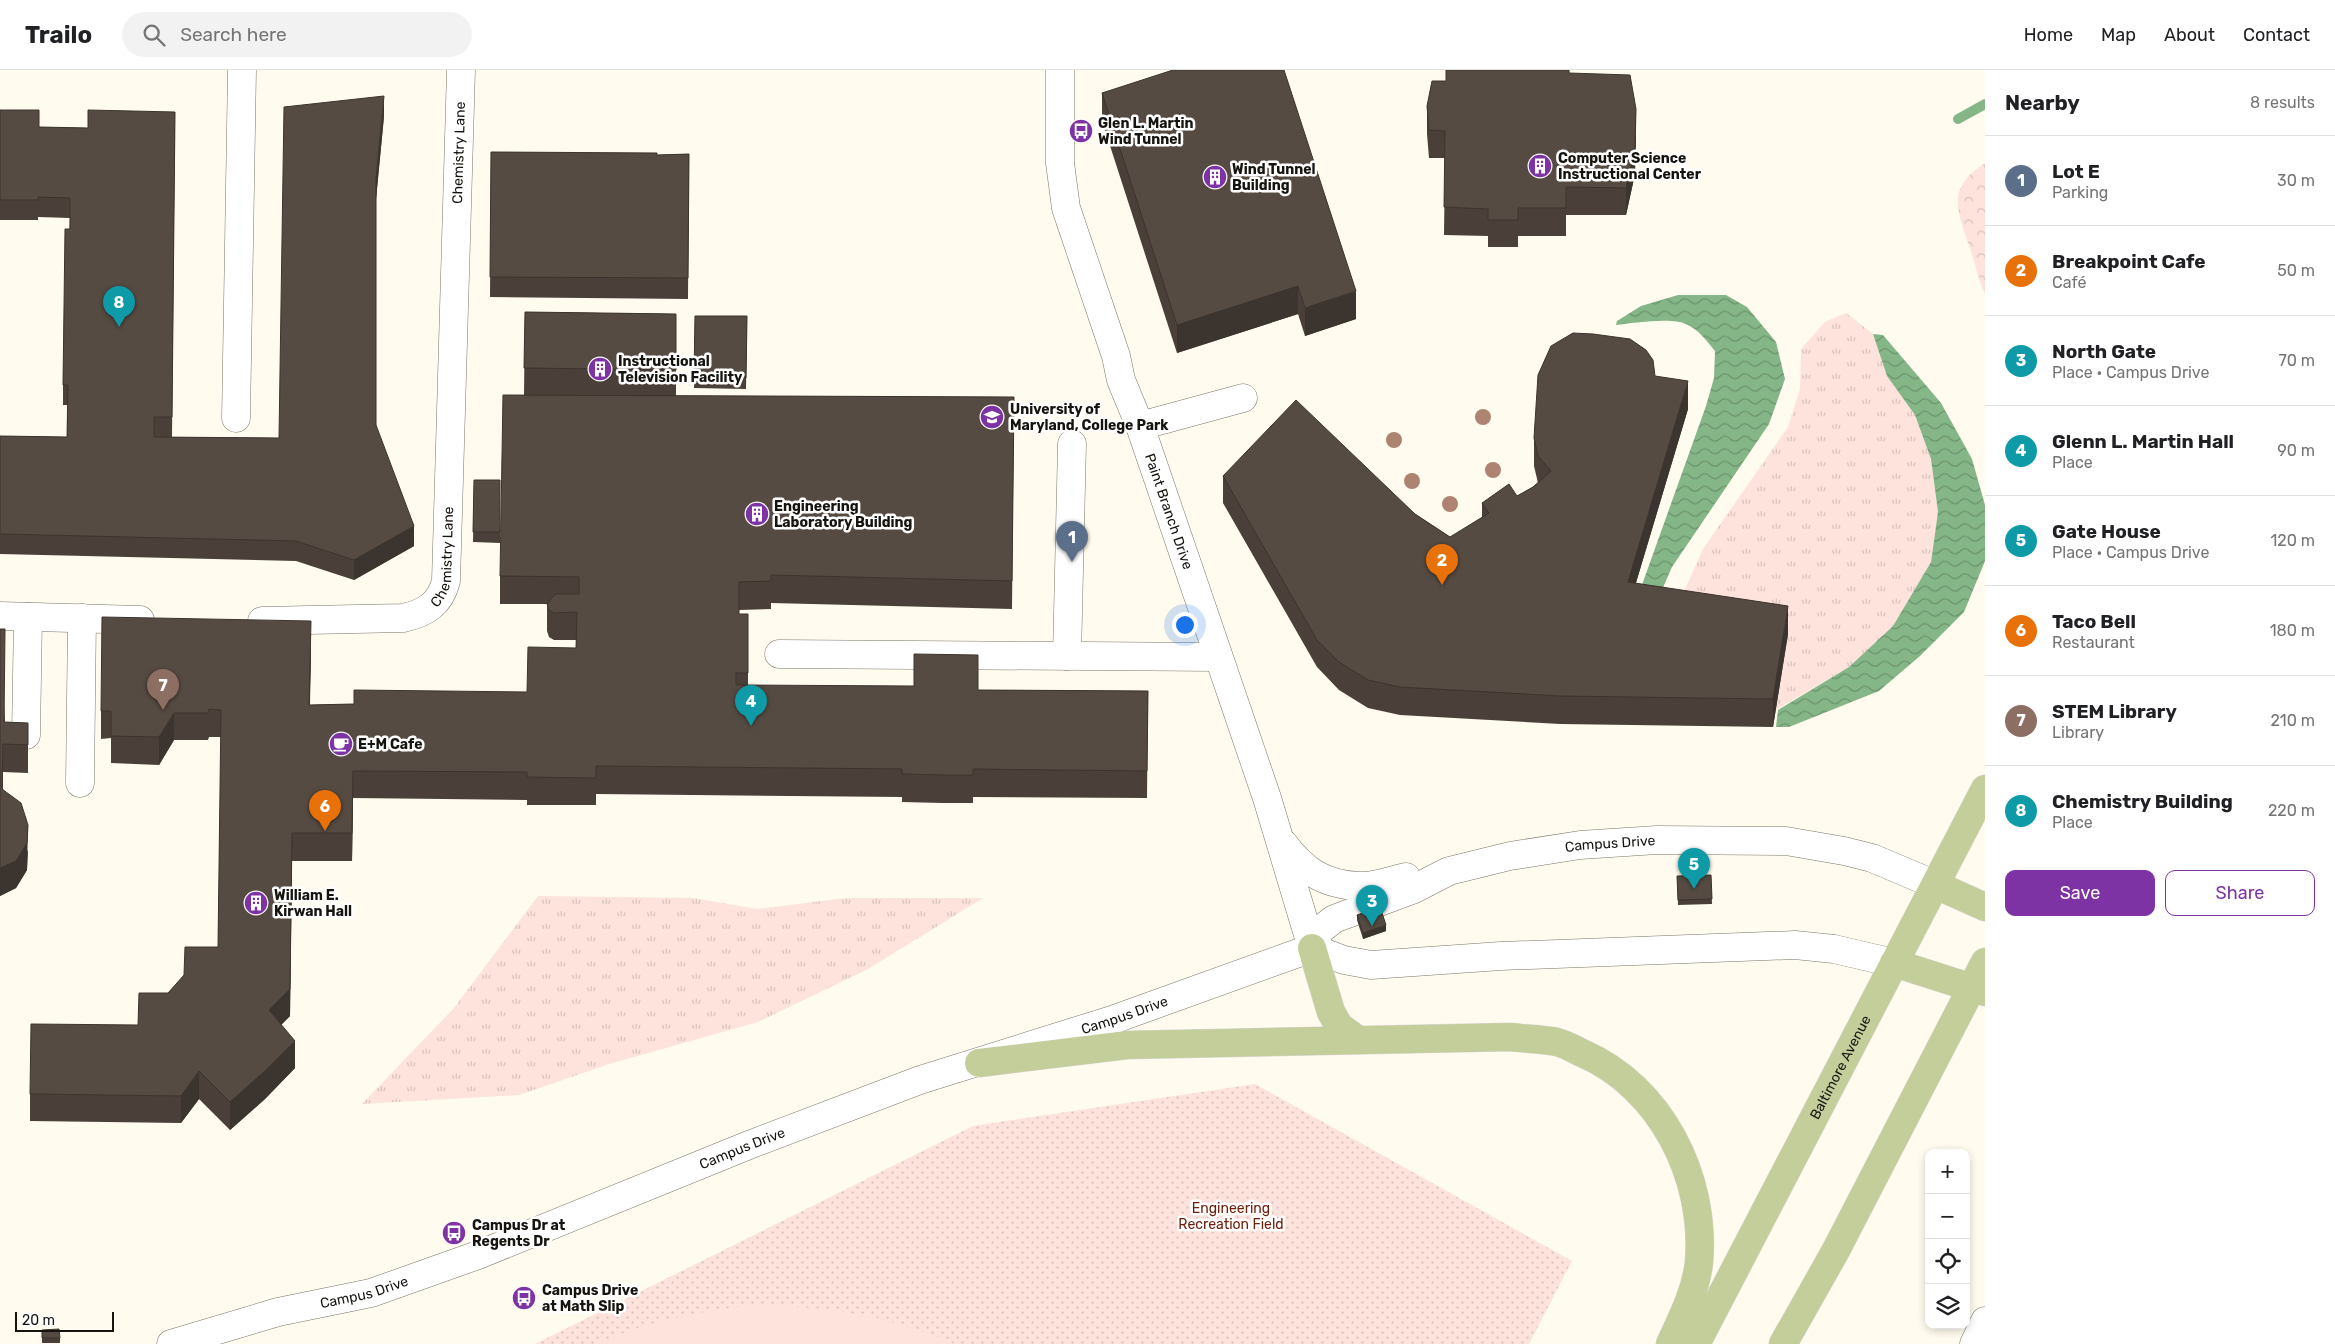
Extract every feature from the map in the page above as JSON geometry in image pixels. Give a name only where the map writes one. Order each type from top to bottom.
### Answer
[{"type":"main road","name":"Baltimore Avenue","points":[[1696,1344],[1985,789]]},
{"type":"main road","name":"Campus Drive","points":[[1936,884],[1985,907]]},
{"type":"main road","points":[[1312,948],[1331,1012],[1339,1026],[1358,1040]]},
{"type":"main road","points":[[1783,1344],[1979,990],[1985,962]]},
{"type":"main road","points":[[1894,963],[1979,990]]},
{"type":"main road","points":[[979,1063],[1127,1045],[1512,1037],[1557,1042],[1597,1059],[1628,1081],[1654,1108],[1673,1138],[1691,1178],[1697,1207],[1699,1262],[1694,1290],[1670,1344]]},
{"type":"street","points":[[236,418],[242,70]]},
{"type":"street","name":"Chemistry Lane","points":[[241,621],[403,618],[422,614],[443,592],[446,581],[461,70]]},
{"type":"street","name":"Paint Branch Drive","points":[[1060,70],[1060,163],[1066,208],[1116,356],[1121,380],[1140,426],[1278,836],[1312,948]]},
{"type":"street","points":[[1140,426],[1244,398]]},
{"type":"street","points":[[1067,656],[1072,444]]},
{"type":"street","points":[[0,616],[168,621]]},
{"type":"street","points":[[26,735],[28,617]]},
{"type":"street","points":[[80,783],[82,618]]},
{"type":"street","points":[[779,654],[1218,657]]},
{"type":"street","points":[[1278,836],[1296,860],[1311,874],[1361,887],[1449,871]]},
{"type":"street","name":"Campus Drive","points":[[171,1344],[278,1312],[371,1293],[478,1255],[749,1145],[920,1080],[1116,1019],[1312,948],[1320,930],[1334,919],[1412,890],[1449,871],[1510,856],[1580,845],[1657,840],[1786,841],[1872,858],[1936,884]]},
{"type":"street","points":[[1312,948],[1344,960],[1371,964],[1501,956],[1795,944],[1834,949],[1894,963]]},
{"type":"street","points":[[1974,1344],[1985,1321]]},
{"type":"green space","points":[[1985,163],[1985,294],[1961,221],[1958,200],[1964,182]]},
{"type":"green space","points":[[1846,313],[1873,334],[1887,376],[1915,415],[1931,459],[1938,512],[1931,562],[1893,626],[1849,667],[1776,710],[1788,634],[1673,616],[1703,549],[1788,427],[1800,389],[1801,349],[1825,322]]},
{"type":"green space","points":[[538,896],[693,898],[757,909],[846,898],[983,898],[868,969],[758,1022],[609,1064],[519,1095],[362,1104],[454,1008]]},
{"type":"green space","name":"Engineering Recreation Field","points":[[1255,1084],[1572,1261],[1529,1344],[535,1344],[973,1126]]},
{"type":"green space","points":[[744,1306],[800,1307],[851,1313],[902,1325],[955,1344],[597,1344],[614,1336],[669,1319]]},
{"type":"water","points":[[1678,295],[1726,295],[1747,307],[1776,342],[1785,379],[1769,424],[1672,567],[1658,599],[1638,596],[1706,406],[1714,378],[1715,351],[1698,332],[1680,322],[1652,321],[1616,325],[1617,321],[1641,306]]},
{"type":"water","points":[[1873,334],[1883,335],[1941,403],[1972,459],[1985,505],[1985,561],[1964,612],[1920,656],[1879,691],[1789,727],[1776,727],[1778,710],[1849,667],[1893,626],[1931,562],[1938,512],[1931,459],[1915,415],[1887,376]]},
{"type":"building","name":"Wind Tunnel Building","points":[[1173,70],[1284,70],[1356,291],[1305,308],[1298,286],[1177,325],[1102,93]]},
{"type":"building","name":"Computer Science Instructional Center","points":[[1446,70],[1569,70],[1569,73],[1630,75],[1636,109],[1635,147],[1626,188],[1566,187],[1566,208],[1518,208],[1518,220],[1488,220],[1488,209],[1444,207],[1445,131],[1429,130],[1427,106],[1432,81],[1446,81]]},
{"type":"building","points":[[384,96],[376,179],[376,425],[414,526],[354,560],[296,541],[0,534],[0,436],[67,437],[68,385],[63,385],[65,229],[70,229],[70,198],[38,197],[38,200],[0,200],[0,110],[39,110],[39,127],[88,128],[88,110],[175,112],[172,417],[154,417],[154,437],[279,438],[284,107]]},
{"type":"building","points":[[491,152],[689,154],[688,278],[490,277]]},
{"type":"building","points":[[525,312],[676,314],[676,370],[524,368]]},
{"type":"building","points":[[695,316],[747,316],[746,378],[694,377]]},
{"type":"building","points":[[1573,333],[1630,339],[1646,350],[1653,360],[1655,376],[1688,381],[1628,582],[1788,606],[1773,699],[1560,696],[1400,687],[1368,680],[1339,662],[1317,640],[1223,476],[1296,400],[1415,514],[1450,537],[1489,513],[1482,503],[1509,484],[1517,496],[1533,487],[1551,471],[1538,456],[1534,438],[1538,375],[1551,346]]},
{"type":"building","points":[[503,395],[1014,397],[1012,581],[771,575],[771,581],[739,582],[739,614],[748,614],[748,673],[736,673],[736,685],[914,686],[914,654],[978,655],[978,690],[1148,691],[1147,771],[973,769],[973,775],[942,775],[902,774],[902,769],[596,766],[596,778],[527,777],[527,772],[353,771],[352,833],[292,833],[290,989],[269,1010],[295,1041],[265,1071],[230,1102],[199,1071],[181,1096],[30,1094],[31,1024],[138,1025],[139,993],[168,993],[184,975],[185,947],[218,947],[221,710],[209,709],[208,713],[174,713],[159,737],[111,736],[111,711],[101,711],[102,617],[311,621],[309,705],[354,704],[354,690],[527,692],[528,647],[576,648],[577,612],[554,613],[549,610],[547,604],[555,594],[579,594],[579,577],[500,576]]},
{"type":"building","points":[[474,480],[500,480],[500,532],[473,532]]},
{"type":"building","points":[[0,629],[5,629],[4,722],[28,723],[28,745],[3,744],[2,789],[21,803],[28,825],[27,843],[16,861],[0,868]]},
{"type":"building","points":[[1711,875],[1712,899],[1678,900],[1677,876]]},
{"type":"building","points":[[1380,907],[1386,925],[1363,933],[1357,915]]},
{"type":"building","points":[[59,1329],[60,1338],[42,1338],[42,1330]]},
{"type":"waterway","points":[[1958,119],[1985,104]]},
{"type":"place","name":"Glen L. Martin Wind Tunnel","points":[[1081,131]]},
{"type":"place","name":"Computer Science Instructional Center","points":[[1540,166]]},
{"type":"place","name":"Wind Tunnel Building","points":[[1215,177]]},
{"type":"place","name":"Chemistry Building","points":[[119,327]]},
{"type":"place","name":"Instructional Television Facility","points":[[600,369]]},
{"type":"place","name":"University of Maryland, College Park","points":[[992,417]]},
{"type":"place","name":"Engineering Laboratory Building","points":[[757,514]]},
{"type":"place","name":"Lot E","points":[[1072,562]]},
{"type":"place","name":"Breakpoint Cafe","points":[[1442,585]]},
{"type":"place","name":"STEM Library","points":[[163,710]]},
{"type":"place","name":"Glenn L. Martin Hall","points":[[751,726]]},
{"type":"place","name":"E+M Cafe","points":[[341,744]]},
{"type":"place","name":"Taco Bell","points":[[325,831]]},
{"type":"place","name":"Gate House","points":[[1694,889]]},
{"type":"place","name":"William E. Kirwan Hall","points":[[256,903]]},
{"type":"place","name":"North Gate","points":[[1372,926]]},
{"type":"place","name":"Campus Dr at Regents Dr","points":[[454,1233]]},
{"type":"place","name":"Campus Drive at Math Slip","points":[[524,1298]]}]
